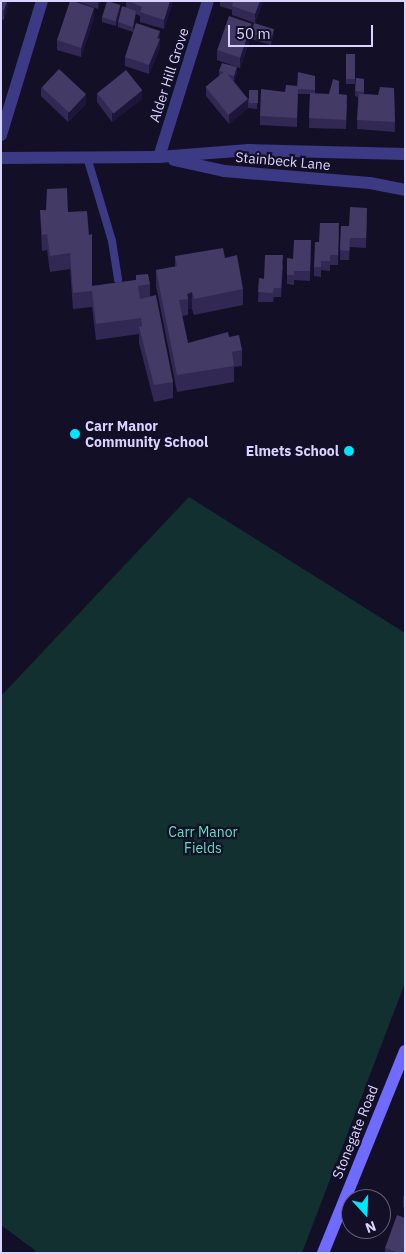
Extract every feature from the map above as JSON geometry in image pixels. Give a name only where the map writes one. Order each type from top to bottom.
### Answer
[{"type":"main road","name":"Stonegate Road","points":[[323,1253],[405,1051]]},
{"type":"street","points":[[1,135],[42,1]]},
{"type":"street","name":"Alder Hill Grove","points":[[159,157],[208,1]]},
{"type":"street","name":"Stainbeck Lane","points":[[1,158],[159,157],[248,150],[405,154]]},
{"type":"street","name":"Stainbeck Lane","points":[[159,157],[224,171],[370,183],[405,190]]},
{"type":"lane","points":[[87,158],[112,240],[118,280]]},
{"type":"green space","name":"Carr Manor Fields","points":[[189,497],[405,633],[405,983],[302,1253],[31,1253],[36,1251],[1,1225],[1,696]]},
{"type":"building","points":[[1,1],[7,1],[4,10],[1,10]]},
{"type":"building","points":[[70,1],[94,8],[81,48],[57,40]]},
{"type":"building","points":[[107,1],[120,5],[115,21],[102,17]]},
{"type":"building","points":[[128,1],[170,1],[164,20],[140,12],[142,7]]},
{"type":"building","points":[[233,1],[260,1],[255,14],[232,6]]},
{"type":"building","points":[[122,6],[136,11],[133,27],[118,22]]},
{"type":"building","points":[[229,16],[252,24],[240,58],[217,50]]},
{"type":"building","points":[[136,23],[160,31],[157,38],[160,39],[149,65],[125,57]]},
{"type":"building","points":[[254,23],[274,29],[271,40],[251,34]]},
{"type":"building","points":[[346,54],[355,54],[355,79],[346,79]]},
{"type":"building","points":[[222,63],[237,67],[234,76],[227,74],[225,71],[219,71]]},
{"type":"building","points":[[59,69],[86,94],[69,113],[42,87]]},
{"type":"building","points":[[126,70],[142,90],[114,113],[97,93]]},
{"type":"building","points":[[225,71],[248,99],[228,115],[206,87]]},
{"type":"building","points":[[298,72],[315,76],[315,90],[297,89]]},
{"type":"building","points":[[356,78],[364,79],[364,92],[355,91]]},
{"type":"building","points":[[333,79],[339,81],[339,94],[347,95],[346,120],[309,118],[310,93],[329,94]]},
{"type":"building","points":[[286,85],[298,86],[297,118],[260,116],[261,89],[285,92]]},
{"type":"building","points":[[380,87],[394,88],[395,122],[357,120],[359,94],[378,95]]},
{"type":"building","points":[[249,90],[258,90],[258,103],[249,103]]},
{"type":"building","points":[[67,188],[68,212],[87,211],[89,235],[92,234],[92,286],[136,280],[136,275],[148,274],[150,284],[138,286],[140,299],[156,295],[173,382],[154,385],[139,327],[142,326],[141,318],[96,324],[92,291],[73,293],[70,253],[50,256],[47,234],[42,235],[40,210],[46,210],[47,189]]},
{"type":"building","points":[[350,207],[367,208],[366,238],[350,238],[349,251],[340,250],[341,226],[349,226]]},
{"type":"building","points":[[320,223],[339,223],[338,255],[330,255],[330,261],[321,261],[321,267],[314,267],[315,242],[319,242]]},
{"type":"building","points":[[294,240],[311,240],[310,271],[294,271],[294,275],[287,275],[287,258],[293,259]]},
{"type":"building","points":[[223,248],[225,258],[237,255],[243,289],[194,299],[192,292],[187,294],[188,299],[179,300],[188,343],[228,332],[229,337],[239,335],[242,350],[232,352],[234,366],[177,375],[156,270],[177,266],[175,256]]},
{"type":"building","points":[[265,255],[283,255],[281,288],[274,288],[273,293],[258,292],[259,278],[264,279]]},
{"type":"building","points":[[397,1215],[405,1218],[405,1253],[398,1253],[385,1248],[388,1239],[391,1239],[391,1232]]},
{"type":"place","name":"Carr Manor Community School","points":[[75,434]]},
{"type":"place","name":"Elmets School","points":[[349,451]]}]
